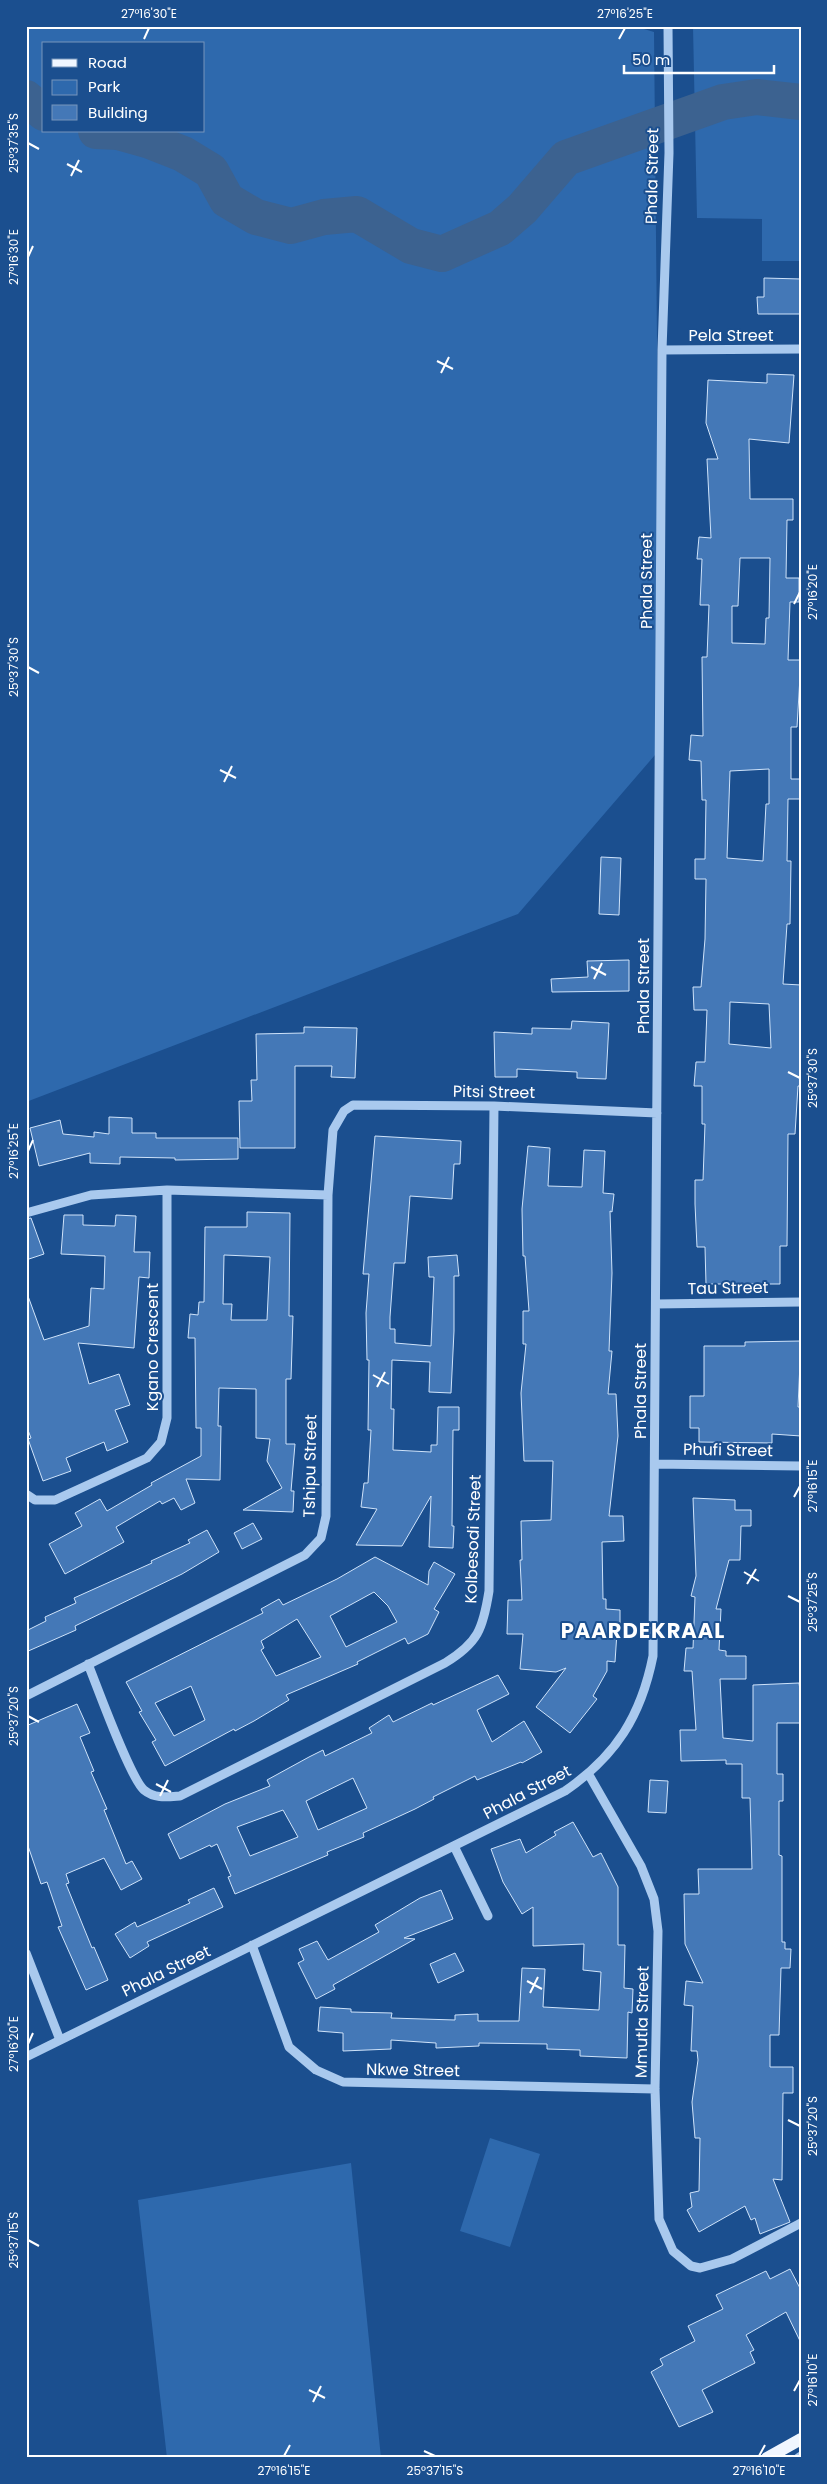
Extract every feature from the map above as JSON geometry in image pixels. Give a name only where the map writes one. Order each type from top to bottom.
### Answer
[{"type":"main road","points":[[767,2458],[801,2440]]},
{"type":"street","name":"Phala Street","points":[[26,2057],[544,1803],[589,1775],[624,1733],[638,1709],[647,1683],[653,1656],[662,350],[669,153],[668,26]]},
{"type":"street","name":"Pela Street","points":[[662,350],[801,349]]},
{"type":"street","name":"Pitsi Street","points":[[336,1120],[353,1105],[494,1106],[657,1113]]},
{"type":"street","name":"Kolbesodi Street","points":[[88,1664],[132,1772],[143,1789],[160,1798],[180,1796],[444,1663],[460,1654],[480,1633],[490,1592],[494,1106]]},
{"type":"street","name":"Tshipu Street","points":[[26,1696],[305,1555],[321,1538],[326,1516],[328,1195],[333,1130],[336,1120]]},
{"type":"street","points":[[26,1213],[91,1195],[167,1190],[328,1195]]},
{"type":"street","name":"Kgano Crescent","points":[[26,1494],[35,1500],[54,1500],[147,1458],[161,1442],[167,1418],[167,1190]]},
{"type":"street","name":"Tau Street","points":[[656,1304],[801,1302]]},
{"type":"street","name":"Phufi Street","points":[[655,1464],[801,1466]]},
{"type":"street","name":"Mmutla Street","points":[[589,1775],[641,1866],[654,1900],[658,1931],[655,2089],[659,2219],[673,2251],[691,2266],[700,2268],[732,2259],[801,2223]]},
{"type":"street","points":[[454,1846],[488,1916]]},
{"type":"street","name":"Nkwe Street","points":[[252,1945],[289,2047],[316,2070],[343,2082],[655,2089]]},
{"type":"street","points":[[26,1953],[60,2040]]},
{"type":"green space","points":[[26,26],[634,26],[654,32],[661,748],[518,914],[26,1102]]},
{"type":"green space","points":[[693,26],[801,26],[801,261],[762,261],[762,219],[697,218]]},
{"type":"green space","points":[[490,2138],[540,2154],[510,2247],[460,2231]]},
{"type":"green space","points":[[351,2163],[381,2458],[167,2458],[138,2200]]},
{"type":"building","points":[[764,278],[801,279],[801,314],[758,314],[757,297],[764,297]]},
{"type":"building","points":[[767,374],[794,375],[789,443],[749,439],[750,499],[793,499],[793,520],[787,520],[786,578],[799,578],[799,602],[790,602],[788,660],[801,660],[797,727],[791,727],[791,779],[801,779],[801,799],[788,799],[787,861],[791,861],[790,924],[787,924],[783,984],[801,985],[801,1086],[798,1086],[795,1134],[788,1134],[787,1246],[780,1246],[780,1284],[706,1284],[705,1247],[697,1247],[695,1204],[695,1180],[703,1180],[705,1124],[702,1124],[702,1086],[694,1086],[696,1062],[705,1062],[707,1010],[694,1010],[693,987],[701,987],[705,939],[706,879],[695,879],[695,859],[705,859],[706,800],[702,800],[701,761],[689,760],[691,735],[703,736],[702,657],[707,657],[709,605],[700,605],[702,559],[697,559],[699,537],[711,538],[707,459],[718,459],[706,423],[708,380],[767,383]],"holes":[[[740,558],[770,558],[769,618],[766,618],[765,644],[732,643],[732,606],[738,606]],[[769,769],[769,804],[766,804],[763,861],[727,858],[730,771]],[[730,1002],[769,1004],[771,1048],[729,1044]]]},
{"type":"building","points":[[601,857],[621,858],[619,915],[599,914]]},
{"type":"building","points":[[629,960],[629,991],[552,992],[551,979],[588,977],[587,961]]},
{"type":"building","points":[[572,1021],[609,1023],[606,1079],[577,1078],[577,1072],[517,1069],[517,1077],[495,1077],[494,1032],[532,1034],[532,1028],[571,1029]]},
{"type":"building","points":[[304,1027],[357,1028],[355,1078],[331,1077],[332,1066],[295,1066],[295,1148],[240,1148],[239,1101],[252,1101],[251,1080],[257,1080],[256,1034],[304,1033]]},
{"type":"building","points":[[109,1117],[132,1118],[132,1133],[156,1133],[156,1138],[238,1138],[238,1159],[175,1160],[175,1158],[120,1157],[120,1164],[90,1163],[90,1153],[39,1166],[30,1128],[60,1120],[63,1134],[94,1137],[94,1132],[109,1134]]},
{"type":"building","points":[[375,1136],[461,1141],[460,1164],[454,1164],[452,1199],[410,1196],[405,1263],[394,1263],[390,1317],[390,1329],[395,1329],[395,1343],[431,1346],[434,1277],[429,1277],[428,1257],[457,1255],[459,1276],[454,1276],[451,1393],[429,1392],[430,1362],[392,1360],[391,1409],[394,1409],[393,1450],[431,1452],[431,1445],[437,1445],[438,1407],[459,1407],[459,1430],[453,1430],[453,1548],[429,1547],[431,1496],[402,1546],[356,1545],[377,1509],[361,1507],[364,1483],[368,1483],[371,1430],[368,1430],[369,1360],[367,1360],[366,1313],[369,1274],[363,1274]]},
{"type":"building","points":[[528,1146],[550,1148],[548,1186],[582,1187],[584,1150],[605,1151],[603,1193],[614,1194],[612,1212],[610,1211],[612,1273],[609,1351],[612,1351],[608,1394],[616,1394],[618,1436],[609,1516],[623,1516],[624,1541],[602,1542],[603,1599],[606,1599],[606,1609],[620,1610],[620,1632],[617,1632],[615,1662],[607,1661],[607,1671],[593,1696],[597,1699],[570,1733],[536,1707],[566,1668],[556,1672],[520,1669],[523,1634],[507,1634],[508,1600],[522,1600],[521,1521],[551,1520],[553,1461],[524,1461],[521,1393],[526,1344],[523,1344],[523,1311],[529,1311],[525,1256],[523,1256],[522,1209]]},
{"type":"building","points":[[247,1212],[290,1213],[289,1316],[293,1316],[291,1379],[286,1379],[286,1444],[295,1444],[291,1491],[294,1491],[293,1512],[243,1510],[282,1488],[267,1461],[270,1439],[256,1438],[256,1389],[219,1388],[218,1426],[221,1426],[220,1480],[186,1479],[195,1503],[181,1510],[174,1498],[162,1504],[160,1501],[116,1527],[124,1542],[65,1574],[49,1544],[82,1526],[75,1513],[100,1499],[107,1511],[152,1485],[151,1483],[201,1456],[201,1428],[196,1428],[195,1338],[188,1338],[190,1314],[198,1315],[199,1302],[204,1302],[205,1227],[247,1227]],"holes":[[[224,1255],[270,1257],[267,1320],[231,1320],[232,1304],[223,1304]]]},
{"type":"building","points":[[64,1215],[83,1215],[83,1225],[115,1226],[116,1215],[136,1216],[134,1252],[150,1252],[149,1278],[139,1277],[134,1348],[78,1343],[89,1384],[119,1374],[130,1405],[115,1410],[128,1442],[107,1451],[104,1442],[66,1458],[71,1471],[43,1481],[28,1439],[31,1438],[26,1425],[26,1297],[28,1296],[44,1340],[89,1326],[91,1288],[104,1289],[105,1256],[61,1254]]},
{"type":"building","points":[[31,1218],[44,1254],[26,1260],[26,1219]]},
{"type":"building","points":[[801,1341],[798,1407],[801,1407],[801,1436],[772,1434],[772,1443],[699,1442],[699,1428],[690,1428],[690,1396],[704,1396],[704,1346],[745,1346],[745,1342]]},
{"type":"building","points":[[693,1498],[735,1500],[735,1510],[751,1510],[751,1526],[741,1526],[740,1560],[729,1560],[716,1609],[721,1609],[719,1650],[726,1651],[726,1656],[746,1656],[746,1679],[720,1679],[723,1738],[753,1741],[753,1685],[799,1683],[801,1697],[801,1723],[777,1723],[777,1774],[783,1774],[783,1801],[779,1801],[779,1855],[782,1856],[782,1942],[785,1942],[785,1949],[791,1949],[790,1968],[781,1968],[779,2035],[770,2035],[770,2067],[793,2067],[793,2093],[783,2093],[782,2180],[773,2179],[790,2222],[760,2234],[755,2218],[751,2220],[745,2206],[699,2232],[687,2210],[692,2207],[690,2193],[699,2191],[700,2138],[695,2138],[692,2102],[698,2060],[697,2051],[691,2051],[693,2006],[684,2005],[686,1981],[703,1983],[685,1944],[684,1894],[699,1894],[698,1869],[752,1869],[750,1798],[742,1798],[742,1764],[726,1764],[726,1760],[681,1761],[680,1730],[696,1730],[692,1671],[684,1671],[686,1648],[693,1648],[695,1597],[691,1596],[696,1576]]},
{"type":"building","points":[[253,1523],[262,1539],[242,1549],[234,1533]]},
{"type":"building","points":[[207,1530],[219,1552],[182,1574],[75,1626],[76,1630],[26,1652],[26,1631],[46,1621],[45,1617],[76,1603],[74,1598],[152,1563],[151,1561],[190,1543],[188,1540]]},
{"type":"building","points":[[375,1557],[428,1585],[429,1571],[434,1562],[455,1574],[434,1609],[439,1612],[428,1634],[408,1644],[405,1638],[357,1662],[358,1664],[286,1695],[289,1700],[254,1721],[235,1731],[234,1729],[165,1766],[152,1742],[156,1740],[139,1712],[142,1711],[126,1682],[263,1613],[261,1609],[279,1599],[283,1605],[337,1579]],"holes":[[[374,1592],[388,1606],[397,1622],[346,1647],[330,1616]],[[297,1619],[321,1657],[276,1676],[261,1650],[264,1648],[261,1641]],[[191,1686],[205,1720],[174,1736],[155,1703]]]},
{"type":"building","points":[[498,1675],[509,1694],[477,1710],[492,1742],[524,1721],[542,1752],[522,1763],[477,1780],[475,1776],[433,1797],[434,1799],[415,1809],[363,1833],[364,1837],[327,1852],[328,1855],[235,1894],[228,1877],[231,1876],[217,1844],[211,1847],[210,1845],[180,1859],[168,1834],[225,1804],[270,1786],[267,1780],[323,1750],[325,1756],[372,1733],[369,1728],[389,1715],[393,1722],[432,1703],[433,1705]],"holes":[[[353,1778],[367,1808],[318,1830],[306,1801]],[[283,1810],[298,1837],[250,1856],[237,1827]]]},
{"type":"building","points":[[77,1704],[90,1733],[80,1737],[94,1771],[91,1772],[107,1809],[104,1810],[126,1864],[132,1861],[142,1879],[121,1890],[104,1858],[66,1874],[69,1883],[66,1884],[92,1948],[94,1947],[108,1980],[86,1990],[58,1927],[62,1926],[47,1882],[41,1884],[26,1840],[26,1726]]},
{"type":"building","points":[[650,1780],[668,1781],[666,1813],[648,1812]]},
{"type":"building","points":[[573,1822],[593,1857],[601,1853],[618,1887],[618,1945],[625,1945],[624,1988],[633,1989],[632,2013],[628,2012],[627,2058],[580,2056],[580,2050],[547,2049],[547,2044],[479,2043],[479,2046],[436,2048],[436,2043],[391,2040],[391,2049],[343,2051],[343,2033],[318,2031],[320,2007],[351,2009],[351,2012],[392,2013],[391,2018],[455,2020],[455,2015],[478,2014],[478,2021],[519,2021],[522,1968],[545,1969],[543,2007],[599,2010],[601,1972],[583,1970],[584,1944],[533,1946],[533,1907],[522,1914],[503,1882],[491,1849],[520,1839],[526,1853],[556,1835],[554,1832]]},
{"type":"building","points":[[214,1888],[223,1907],[147,1942],[149,1946],[130,1958],[115,1934],[135,1922],[137,1927],[190,1903],[188,1900]]},
{"type":"building","points":[[441,1890],[453,1919],[404,1938],[415,1939],[333,1985],[335,1989],[316,1999],[298,1963],[304,1960],[299,1949],[317,1941],[328,1960],[379,1932],[375,1925],[420,1898]]},
{"type":"building","points":[[455,1953],[464,1971],[438,1983],[430,1964]]},
{"type":"building","points":[[790,2269],[801,2290],[801,2343],[786,2312],[746,2335],[754,2350],[750,2352],[755,2363],[702,2390],[713,2412],[679,2427],[651,2372],[663,2365],[660,2359],[695,2341],[688,2326],[723,2309],[716,2295],[766,2271],[770,2279]]},
{"type":"waterway","points":[[118,132],[150,141],[183,154],[211,171],[227,200],[256,217],[291,226],[324,217],[357,214],[411,246],[442,254],[500,228],[522,209],[566,158],[723,102],[757,97],[801,102]]},
{"type":"waterway","points":[[26,98],[42,111]]},
{"type":"district","name":"PAARDEKRAAL","points":[[643,1630]]}]
